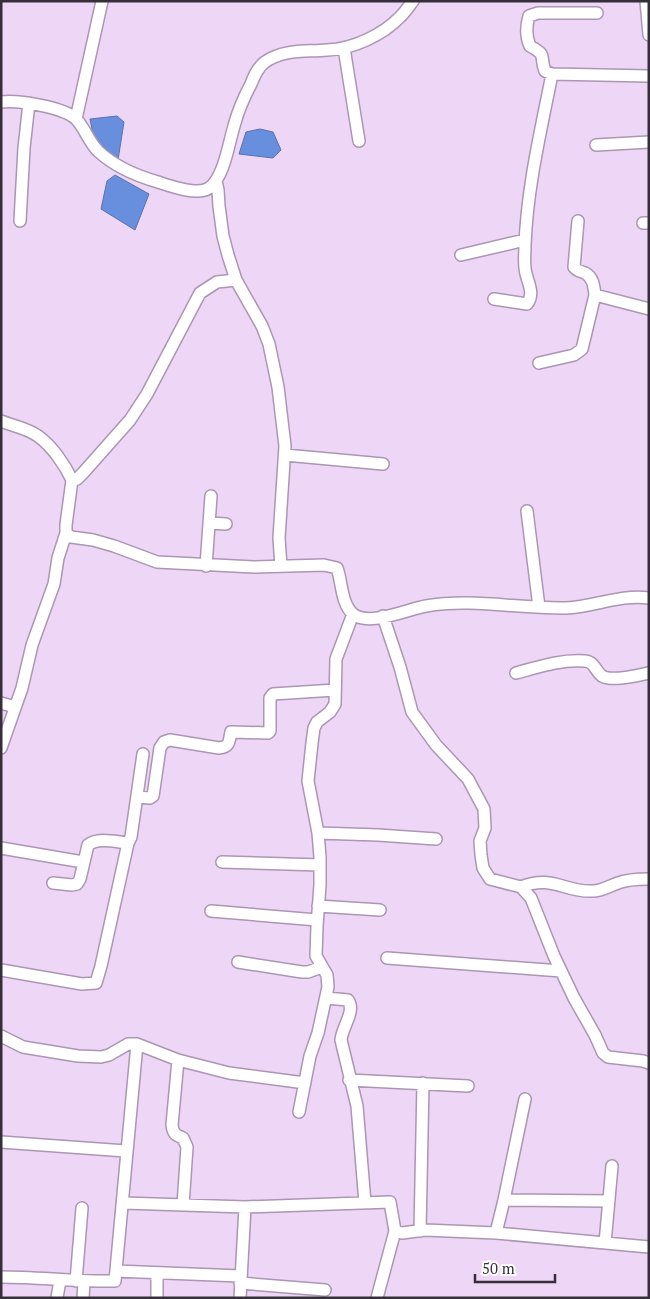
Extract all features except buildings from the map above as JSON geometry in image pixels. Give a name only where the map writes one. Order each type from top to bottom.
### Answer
[{"type":"street","points":[[76,119],[102,1]]},
{"type":"street","points":[[1,102],[29,103],[63,111],[76,119],[98,151],[123,168],[169,186],[196,191],[209,188],[216,181],[226,155],[242,102],[256,71],[263,63],[283,53],[344,48],[358,44],[390,25],[401,16],[413,1]]},
{"type":"street","points":[[646,1],[649,35]]},
{"type":"street","points":[[597,13],[538,14],[529,16],[527,40],[530,46],[540,51],[546,71],[552,74],[649,76]]},
{"type":"street","points":[[344,48],[359,141]]},
{"type":"street","points":[[494,299],[527,304],[531,299],[531,287],[524,265],[525,240],[540,136],[552,74]]},
{"type":"street","points":[[20,221],[24,148],[29,103]]},
{"type":"street","points":[[596,145],[649,142]]},
{"type":"street","points":[[216,181],[224,236],[236,280],[262,326],[269,344],[278,387],[285,446],[279,538],[281,566]]},
{"type":"street","points":[[539,364],[574,355],[582,348],[595,295],[593,282],[590,277],[574,268],[578,221]]},
{"type":"street","points":[[460,255],[525,240]]},
{"type":"street","points":[[72,480],[77,479],[83,473],[130,420],[147,394],[200,293],[217,282],[236,280]]},
{"type":"street","points":[[595,295],[649,309]]},
{"type":"street","points":[[1,420],[38,436],[57,457],[72,480],[66,533],[58,558],[54,584],[32,645],[22,688],[1,748]]},
{"type":"street","points":[[285,455],[383,464]]},
{"type":"street","points":[[206,566],[211,496]]},
{"type":"street","points":[[527,511],[539,607]]},
{"type":"street","points":[[210,523],[226,524]]},
{"type":"street","points":[[66,533],[71,537],[93,540],[114,546],[157,562],[254,567],[324,565],[336,568],[347,606],[353,614],[365,619],[448,603],[568,608],[622,598],[649,598]]},
{"type":"street","points":[[299,1112],[310,1056],[318,1033],[328,987],[327,975],[316,956],[320,865],[318,833],[308,781],[312,743],[314,728],[317,722],[330,712],[335,704],[336,659],[353,614]]},
{"type":"street","points":[[382,616],[400,667],[412,712],[436,744],[468,779],[484,810],[485,828],[480,841],[483,868],[490,879],[521,887],[541,881],[592,892],[619,882],[649,879]]},
{"type":"street","points":[[516,673],[569,661],[587,661],[594,664],[602,676],[608,677],[616,678],[649,673]]},
{"type":"street","points":[[137,797],[150,798],[153,796],[160,748],[164,742],[170,740],[219,748],[226,747],[230,732],[270,731],[270,698],[272,694],[335,690]]},
{"type":"street","points":[[1,703],[15,707]]},
{"type":"street","points":[[1,970],[82,984],[96,983],[128,844],[131,838],[143,754]]},
{"type":"street","points":[[318,833],[436,839]]},
{"type":"street","points":[[53,883],[76,884],[80,879],[88,845],[92,842],[128,844]]},
{"type":"street","points":[[1,848],[84,862]]},
{"type":"street","points":[[222,862],[320,865]]},
{"type":"street","points":[[521,887],[531,898],[561,971],[603,1053],[608,1057],[649,1063]]},
{"type":"street","points":[[318,906],[380,910]]},
{"type":"street","points":[[211,911],[317,920]]},
{"type":"street","points":[[387,958],[561,971]]},
{"type":"street","points":[[238,962],[302,972],[322,968]]},
{"type":"street","points":[[326,998],[348,1000],[350,1004],[351,1010],[341,1033],[341,1040],[349,1080],[357,1106],[365,1203]]},
{"type":"street","points":[[1,1036],[31,1048],[93,1057],[109,1055],[122,1046],[137,1044],[178,1060],[229,1072],[305,1083]]},
{"type":"street","points":[[1,1277],[28,1277],[80,1282],[115,1281],[124,1203],[126,1151],[137,1044]]},
{"type":"street","points":[[178,1060],[172,1125],[176,1136],[183,1138],[187,1148],[183,1205]]},
{"type":"street","points":[[349,1080],[468,1086]]},
{"type":"street","points":[[420,1231],[423,1083]]},
{"type":"street","points":[[496,1233],[525,1099]]},
{"type":"street","points":[[1,1142],[126,1151]]},
{"type":"street","points":[[605,1243],[612,1166]]},
{"type":"street","points":[[504,1200],[609,1201]]},
{"type":"street","points":[[124,1203],[244,1207],[390,1202],[394,1231],[377,1298]]},
{"type":"street","points":[[240,1298],[244,1207]]},
{"type":"street","points":[[82,1208],[80,1282],[83,1298]]},
{"type":"street","points":[[394,1231],[402,1233],[420,1231],[496,1233],[649,1247]]},
{"type":"street","points":[[116,1271],[240,1280],[325,1290]]},
{"type":"street","points":[[156,1298],[157,1273]]},
{"type":"street","points":[[57,1298],[60,1280]]},
{"type":"water","points":[[117,116],[124,122],[118,160],[94,139],[90,119]]},
{"type":"water","points":[[260,129],[273,132],[281,150],[273,158],[239,154],[246,132]]},
{"type":"water","points":[[115,175],[149,194],[135,230],[101,209],[107,181]]}]
